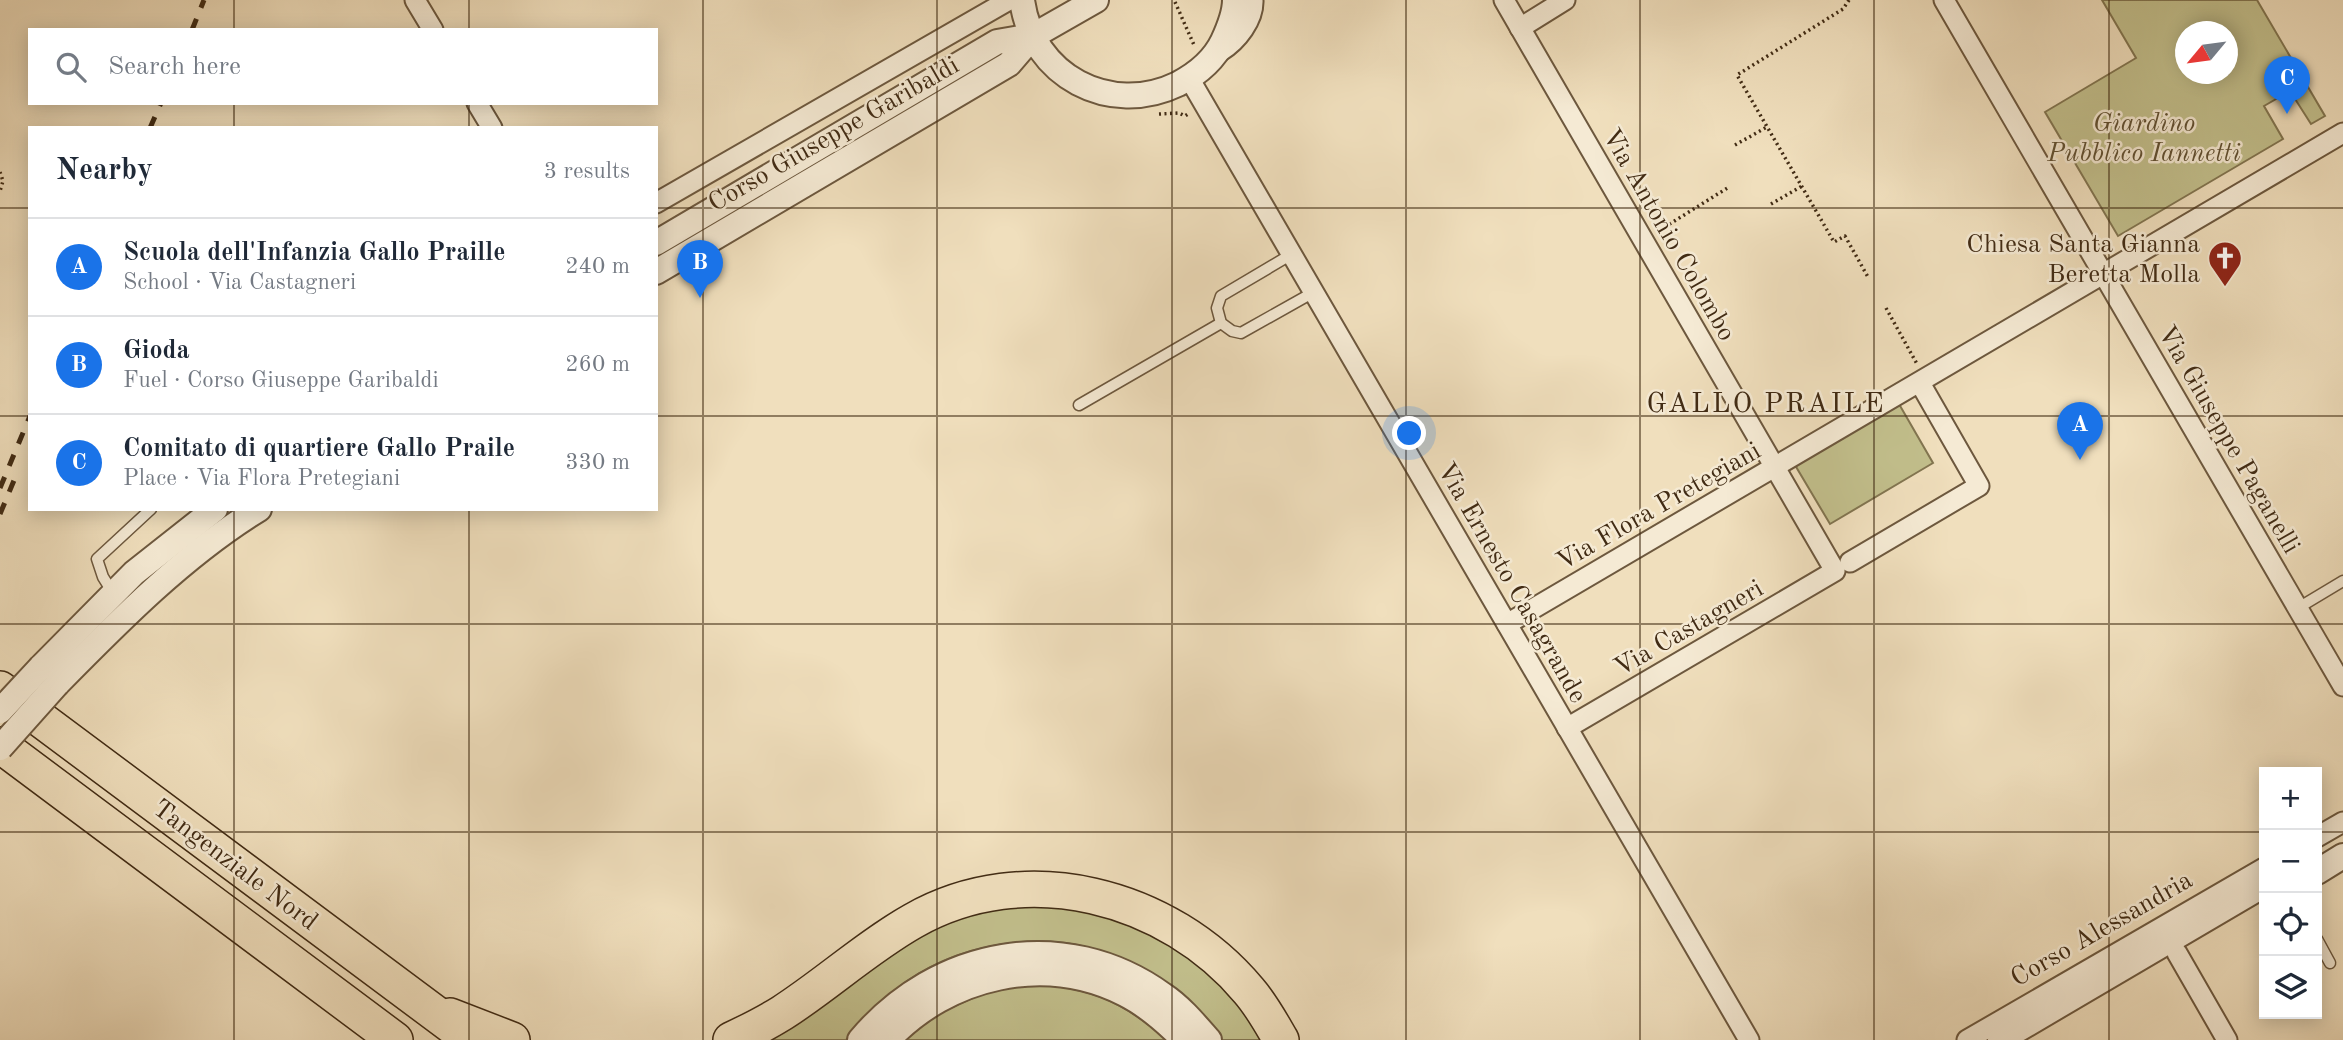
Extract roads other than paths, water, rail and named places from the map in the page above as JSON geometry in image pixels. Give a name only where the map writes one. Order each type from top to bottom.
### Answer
[{"type":"highway","name":"Tangenziale Nord","points":[[0,689],[471,1040]]},
{"type":"highway","name":"Tangenziale Nord","points":[[0,746],[392,1039]]},
{"type":"highway","points":[[730,1040],[780,1014],[888,937],[933,911],[999,892],[1048,889],[1121,902],[1170,924],[1193,939],[1233,973],[1258,1002],[1281,1040]]},
{"type":"highway","points":[[425,1005],[512,1040]]},
{"type":"street","points":[[415,0],[432,28]]},
{"type":"street","name":"Corso Giuseppe Garibaldi","points":[[658,202],[1009,0]]},
{"type":"street","points":[[1022,0],[1033,36],[1053,65],[1076,83],[1104,94],[1133,97],[1162,91],[1204,66],[1234,43],[1254,7],[1253,0]]},
{"type":"street","name":"Corso Giuseppe Garibaldi","points":[[658,271],[1009,64],[1033,36],[1096,0]]},
{"type":"street","points":[[1204,66],[1229,29],[1234,0]]},
{"type":"street","name":"Via Antonio Colombo","points":[[1504,0],[1776,467],[1843,566]]},
{"type":"street","points":[[1520,28],[1565,0]]},
{"type":"street","name":"Via Giuseppe Paganelli","points":[[1944,0],[2343,686]]},
{"type":"street","name":"Corso Giuseppe Garibaldi","points":[[658,242],[997,42],[1033,36]]},
{"type":"street","name":"Via Ernesto Casagrande","points":[[1204,66],[1204,104],[1749,1040]]},
{"type":"street","points":[[478,105],[491,126]]},
{"type":"street","name":"Via Flora Pretegiani","points":[[1507,624],[1776,467],[1919,375],[2104,273],[2343,133]]},
{"type":"street","name":"Via Castagneri","points":[[1567,728],[1979,486],[1919,375]]},
{"type":"street","points":[[0,746],[49,675],[113,593],[212,511]]},
{"type":"street","points":[[0,711],[104,636],[246,513]]},
{"type":"street","points":[[2322,834],[2343,822]]},
{"type":"street","points":[[2322,852],[2343,839]]},
{"type":"street","points":[[2322,869],[2343,856]]},
{"type":"street","name":"Corso Alessandria","points":[[1967,1040],[2259,871]]},
{"type":"street","points":[[2000,1040],[2259,888]]},
{"type":"street","points":[[2030,1040],[2259,905]]},
{"type":"street","points":[[860,1040],[911,995],[953,971],[996,957],[1021,953],[1052,953],[1097,961],[1142,981],[1181,1008],[1209,1040]]},
{"type":"street","points":[[2177,953],[2227,1040]]},
{"type":"street","points":[[888,1040],[920,1010],[953,992],[993,978],[1045,973],[1086,978],[1126,994],[1150,1009],[1184,1040]]},
{"type":"lane","points":[[1292,254],[1221,296],[1217,308],[1220,323],[1232,331],[1241,332],[1314,292]]},
{"type":"lane","points":[[1079,405],[1220,323]]},
{"type":"lane","points":[[113,593],[103,577],[97,559],[149,511]]},
{"type":"lane","points":[[2298,608],[2343,581]]},
{"type":"lane","points":[[2322,948],[2330,963]]},
{"type":"railway","points":[[193,28],[204,0]]},
{"type":"railway","points":[[151,126],[160,105]]},
{"type":"railway","points":[[0,488],[28,421]]},
{"type":"railway","points":[[0,514],[15,478]]},
{"type":"place","name":"Comitato di quartiere Gallo Praile","points":[[2287,114]]},
{"type":"place","name":"Chiesa Santa Gianna Beretta Molla","points":[[2225,288]]},
{"type":"place","name":"Gioda","points":[[700,298]]},
{"type":"place","name":"Scuola dell'Infanzia Gallo Praille","points":[[2080,460]]},
{"type":"district","name":"GALLO PRAILE","points":[[1766,402]]},
{"type":"park label","name":"Giardino Pubblico Iannetti","points":[[2144,137]]}]
